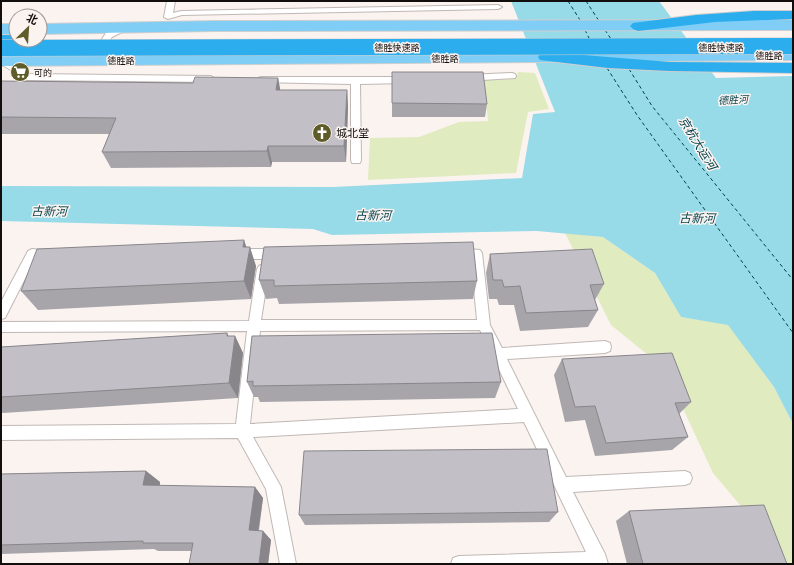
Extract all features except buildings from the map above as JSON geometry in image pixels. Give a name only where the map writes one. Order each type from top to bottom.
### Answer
[{"type":"highway","points":[[638,26],[683,20],[766,15],[793,15]]},
{"type":"highway","name":"德胜快速路","points":[[48,40],[793,33]]},
{"type":"highway","name":"德胜快速路","points":[[1,56],[793,46]]},
{"type":"highway","points":[[546,57],[659,66],[793,68]]},
{"type":"main road","points":[[48,28],[215,26],[793,25]]},
{"type":"main road","name":"德胜路","points":[[1,56],[109,60],[212,60],[793,55]]},
{"type":"lane","points":[[171,1],[168,17],[181,13],[498,7]]},
{"type":"lane","points":[[109,60],[96,53],[109,34],[126,28]]},
{"type":"lane","points":[[1,56],[27,77],[220,79]]},
{"type":"lane","points":[[457,78],[512,76]]},
{"type":"lane","points":[[252,80],[355,81],[418,79]]},
{"type":"lane","points":[[355,81],[356,160]]},
{"type":"lane","points":[[445,253],[476,253],[484,325],[599,562],[459,564]]},
{"type":"lane","points":[[1,314],[32,254],[63,254]]},
{"type":"lane","points":[[226,254],[288,254]]},
{"type":"lane","points":[[265,254],[254,326],[242,431],[273,487],[288,564]]},
{"type":"lane","points":[[1,327],[484,325]]},
{"type":"lane","points":[[498,354],[605,347]]},
{"type":"lane","points":[[1,433],[242,431],[527,415]]},
{"type":"lane","points":[[562,485],[685,478]]},
{"type":"green space","points":[[518,72],[535,73],[549,109],[528,112],[516,173],[368,180],[370,138],[419,137],[459,122],[488,121],[484,82],[478,80],[516,79]]},
{"type":"green space","points":[[565,233],[603,237],[655,273],[681,317],[728,324],[774,387],[793,424],[793,564],[767,564],[740,505],[713,473],[664,368],[611,325]]},
{"type":"water","points":[[511,1],[659,1],[716,78],[793,76],[793,424],[774,387],[728,325],[681,317],[655,273],[603,237],[537,231],[332,235],[313,229],[1,221],[1,186],[333,187],[522,178],[533,114],[555,112]]},
{"type":"ferry route","points":[[568,1],[580,20]]},
{"type":"ferry route","points":[[586,1],[599,21]]},
{"type":"ferry route","points":[[585,30],[590,40]]},
{"type":"ferry route","points":[[605,30],[611,39]]},
{"type":"ferry route","points":[[607,68],[637,115],[793,333]]},
{"type":"ferry route","points":[[629,69],[652,106],[793,280]]},
{"type":"place","name":"可的","points":[[20,72]]},
{"type":"place","name":"城北堂","points":[[322,133]]},
{"type":"water label","name":"德胜河","points":[[733,100]]},
{"type":"water label","name":"京杭大运河","points":[[698,143]]},
{"type":"water label","name":"古新河","points":[[49,211]]},
{"type":"water label","name":"古新河","points":[[373,215]]},
{"type":"water label","name":"古新河","points":[[697,218]]}]
